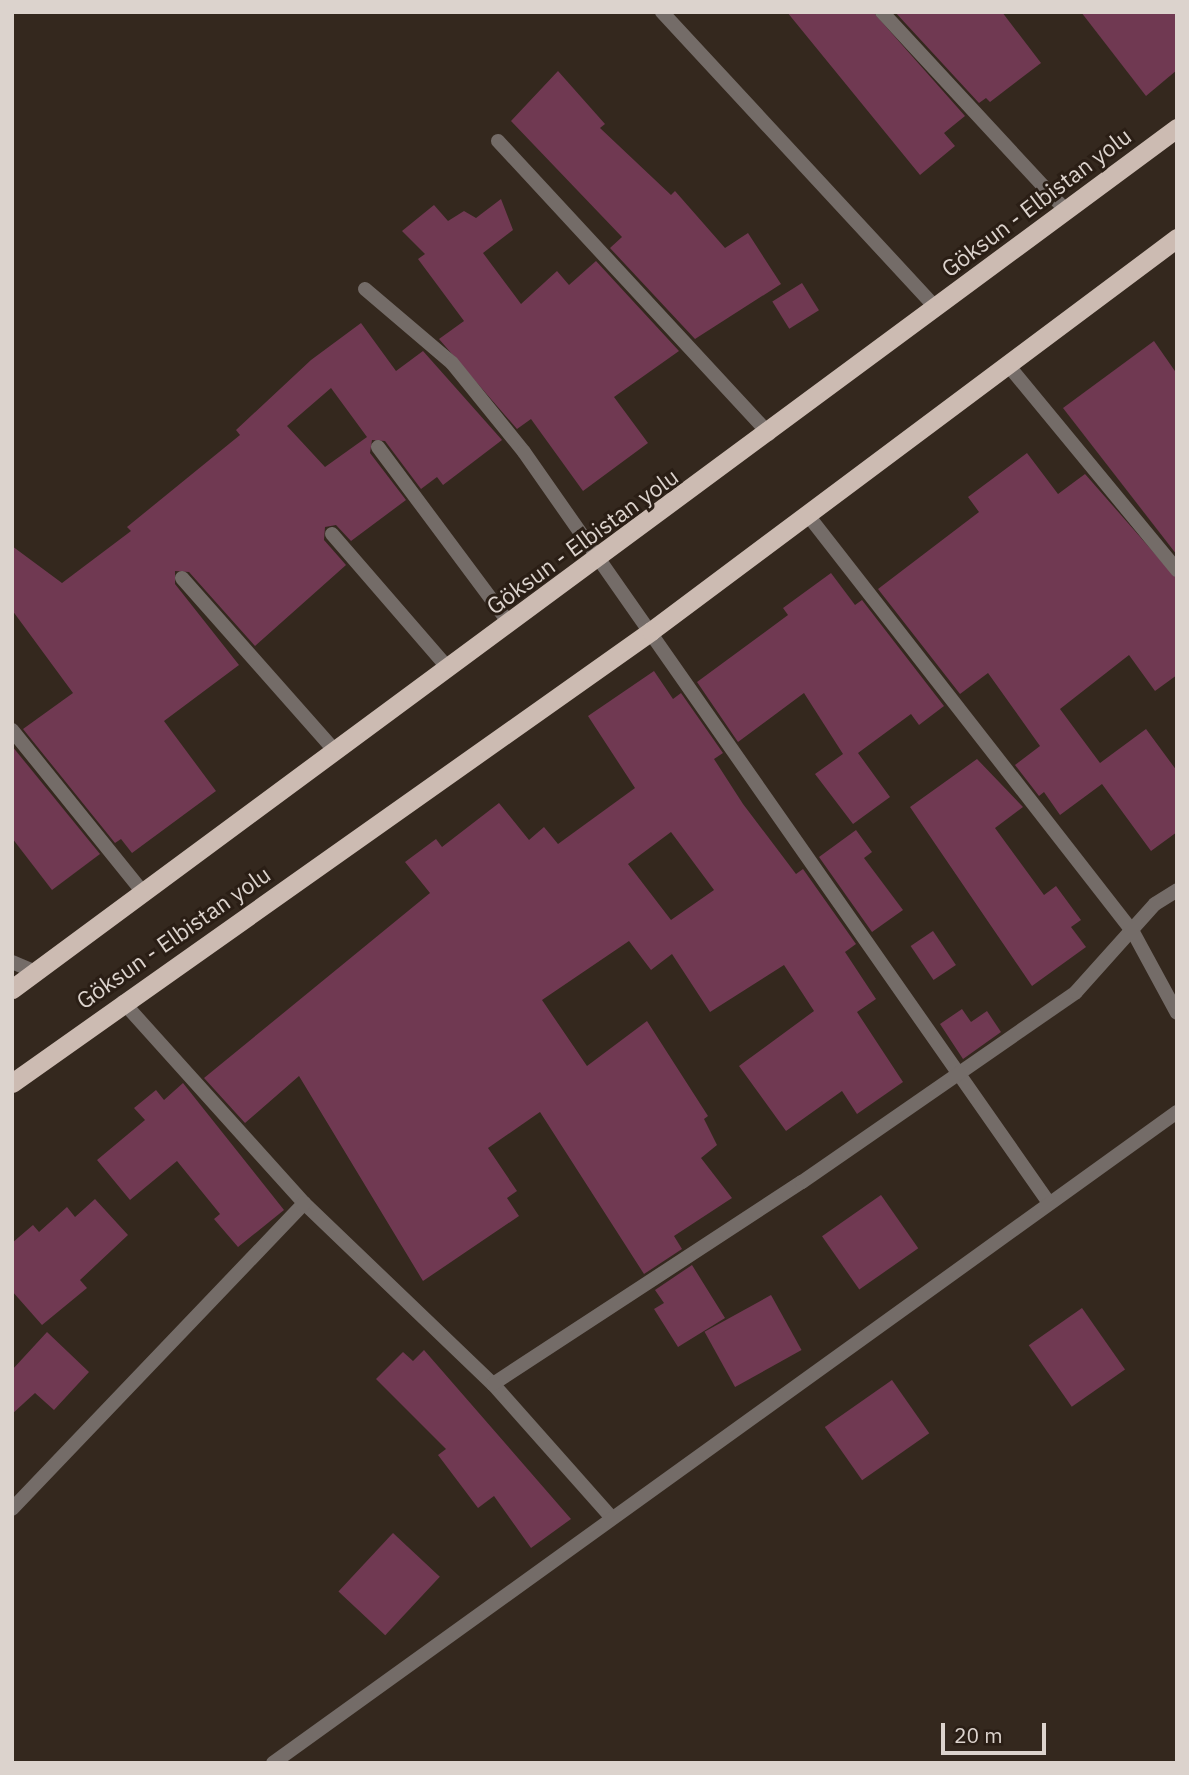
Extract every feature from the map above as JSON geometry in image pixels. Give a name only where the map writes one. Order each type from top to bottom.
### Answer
[{"type":"highway","name":"Göksun - Elbistan yolu","points":[[12,989],[142,891],[769,434],[1177,128]]},
{"type":"highway","name":"Göksun - Elbistan yolu","points":[[12,1083],[650,631],[1177,238]]},
{"type":"street","points":[[662,12],[936,308]]},
{"type":"street","points":[[883,12],[1066,211]]},
{"type":"street","points":[[498,141],[769,434]]},
{"type":"street","points":[[366,289],[452,363],[650,631],[1049,1203]]},
{"type":"street","points":[[1007,365],[1177,570]]},
{"type":"street","points":[[378,447],[510,624]]},
{"type":"street","points":[[807,514],[1133,932],[1177,1013]]},
{"type":"street","points":[[332,534],[449,669]]},
{"type":"street","points":[[182,578],[335,751]]},
{"type":"street","points":[[12,730],[142,891]]},
{"type":"street","points":[[493,1384],[958,1074],[1076,992],[1177,890]]},
{"type":"street","points":[[12,962],[35,972]]},
{"type":"street","points":[[123,1002],[304,1203],[493,1384],[611,1517]]},
{"type":"street","points":[[273,1763],[611,1517],[1177,1112]]},
{"type":"street","points":[[12,1509],[304,1203]]},
{"type":"building","points":[[787,12],[873,12],[965,116],[944,133],[955,146],[920,175]]},
{"type":"building","points":[[895,12],[1002,12],[1041,63],[990,102],[986,98],[979,103]]},
{"type":"building","points":[[1081,12],[1177,12],[1177,70],[1146,96]]},
{"type":"building","points":[[558,71],[605,124],[600,128],[671,195],[675,191],[725,248],[748,233],[781,284],[695,339],[610,248],[622,237],[511,121]]},
{"type":"building","points":[[501,199],[513,230],[483,253],[521,304],[557,271],[569,285],[596,261],[679,351],[614,397],[648,443],[583,491],[531,419],[517,429],[439,339],[464,321],[418,259],[425,254],[402,231],[434,205],[448,221],[464,211],[476,218]]},
{"type":"building","points":[[802,283],[819,310],[789,329],[772,302]]},
{"type":"building","points":[[361,323],[396,371],[423,351],[502,440],[443,485],[437,477],[421,489],[385,441],[372,440],[370,453],[406,500],[351,541],[336,525],[325,527],[324,540],[346,565],[255,646],[189,572],[175,571],[175,584],[239,665],[164,721],[216,791],[132,853],[121,839],[115,843],[23,729],[73,693],[12,610],[12,546],[62,583],[131,531],[127,527],[240,435],[236,430],[311,360]],"holes":[[[331,388],[367,437],[325,467],[287,426]]]},
{"type":"building","points":[[1154,341],[1177,374],[1177,555],[1063,408]]},
{"type":"building","points":[[1027,453],[1058,494],[1085,474],[1177,579],[1177,675],[1155,691],[1129,655],[1060,709],[1100,763],[1146,729],[1177,771],[1177,832],[1151,851],[1102,784],[1060,815],[1044,792],[1039,796],[1015,765],[1040,746],[988,673],[960,694],[878,589],[979,512],[968,497]]},
{"type":"building","points":[[831,573],[855,605],[862,600],[944,706],[919,725],[911,714],[858,753],[890,797],[853,824],[815,774],[843,754],[804,693],[738,742],[697,682],[788,615],[783,608]]},
{"type":"building","points":[[654,671],[673,699],[681,693],[723,753],[714,759],[743,804],[796,874],[803,869],[856,944],[845,952],[876,999],[857,1012],[903,1082],[857,1114],[842,1091],[786,1131],[739,1066],[814,1011],[784,965],[710,1012],[672,954],[651,970],[629,941],[542,1000],[587,1066],[647,1021],[708,1116],[704,1119],[717,1145],[701,1158],[732,1198],[674,1236],[682,1249],[644,1274],[540,1112],[488,1148],[517,1191],[507,1198],[519,1216],[423,1281],[299,1076],[245,1123],[204,1078],[430,893],[405,862],[436,839],[442,847],[499,803],[529,840],[544,827],[558,844],[635,788],[588,716]],"holes":[[[671,832],[714,890],[671,920],[628,864]]]},
{"type":"building","points":[[12,746],[100,854],[52,890],[12,838]]},
{"type":"building","points":[[977,759],[1023,807],[995,828],[1044,895],[1056,886],[1081,920],[1071,927],[1086,947],[1032,986],[910,807]]},
{"type":"building","points":[[856,830],[872,852],[864,858],[903,910],[872,932],[819,857]]},
{"type":"building","points":[[933,931],[956,965],[934,980],[911,946]]},
{"type":"building","points":[[962,1009],[971,1022],[987,1011],[1001,1032],[963,1059],[940,1024]]},
{"type":"building","points":[[183,1083],[284,1210],[238,1247],[214,1219],[220,1214],[177,1161],[130,1200],[97,1160],[145,1120],[134,1108],[156,1090],[164,1100]]},
{"type":"building","points":[[881,1195],[918,1248],[859,1290],[822,1236]]},
{"type":"building","points":[[95,1199],[128,1235],[80,1280],[87,1288],[42,1325],[12,1291],[12,1243],[33,1225],[39,1232],[67,1207],[75,1217]]},
{"type":"building","points":[[692,1265],[725,1318],[678,1347],[654,1309],[664,1303],[655,1290]]},
{"type":"building","points":[[771,1295],[802,1350],[735,1387],[705,1332]]},
{"type":"building","points":[[1082,1308],[1125,1369],[1072,1407],[1029,1345]]},
{"type":"building","points":[[47,1332],[89,1372],[54,1410],[35,1393],[12,1414],[12,1370]]},
{"type":"building","points":[[424,1350],[571,1519],[531,1548],[494,1496],[478,1508],[438,1455],[446,1449],[376,1379],[403,1352],[413,1361]]},
{"type":"building","points":[[892,1380],[929,1433],[862,1480],[825,1427]]},
{"type":"building","points":[[393,1533],[440,1577],[385,1635],[338,1592]]}]
